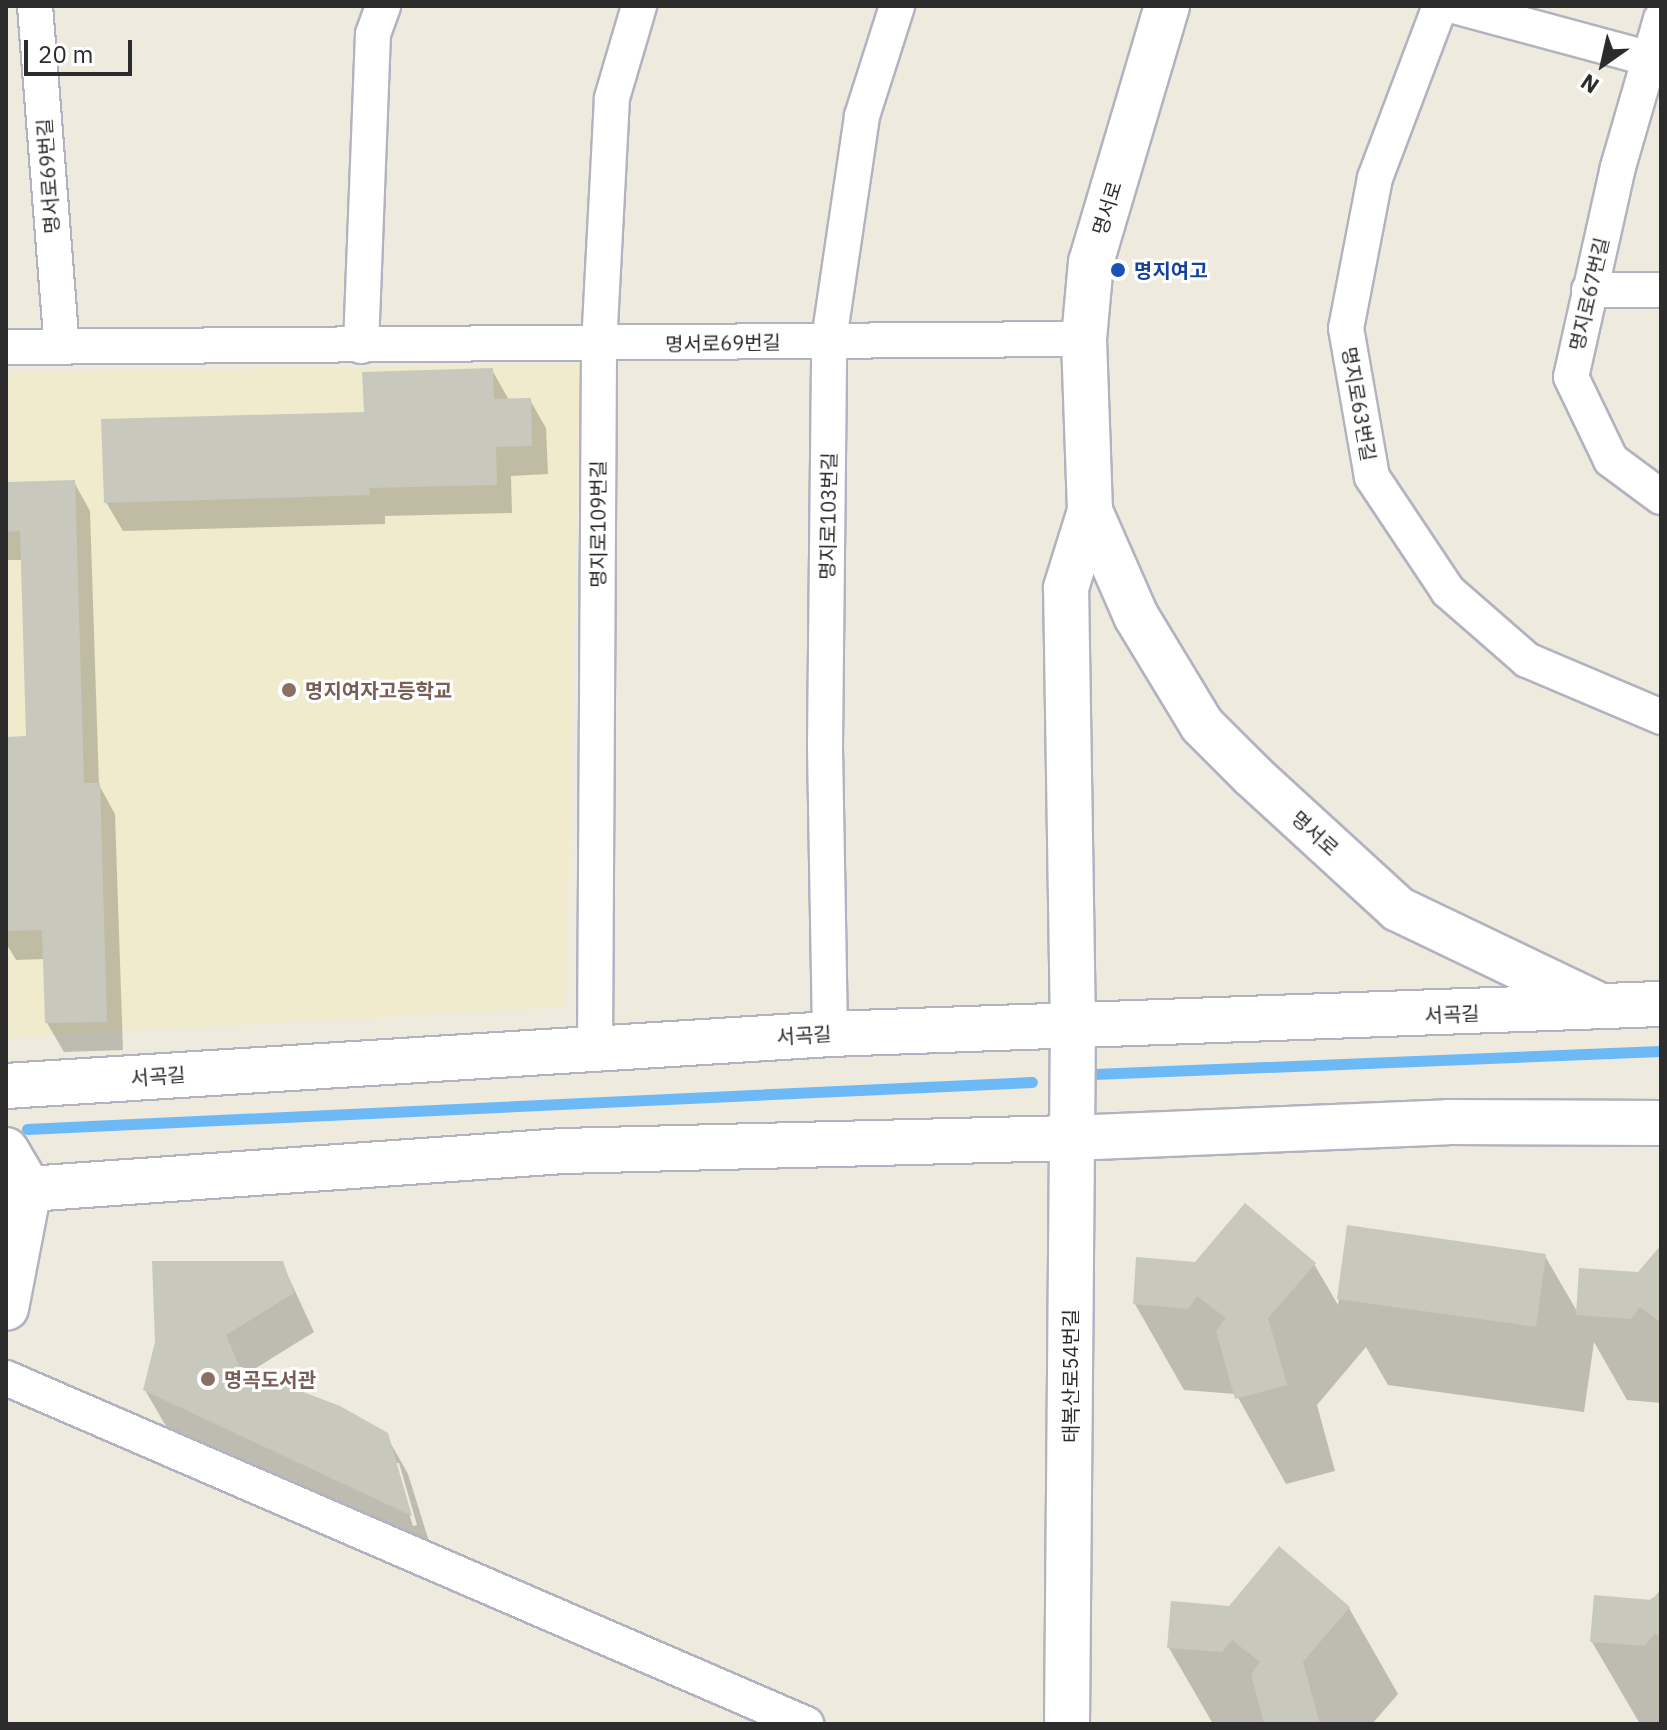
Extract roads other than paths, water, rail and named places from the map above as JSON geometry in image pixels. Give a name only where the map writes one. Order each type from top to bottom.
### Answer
[{"type":"street","name":"명서로69번길","points":[[35,6],[62,347]]},
{"type":"street","points":[[361,346],[373,34],[383,6]]},
{"type":"street","name":"명지로109번길","points":[[595,1046],[599,346],[612,98],[639,6]]},
{"type":"street","name":"명지로103번길","points":[[830,1034],[825,744],[829,340],[862,116],[897,6]]},
{"type":"street","name":"명서로","points":[[1073,1029],[1066,588],[1090,511],[1084,339],[1091,262],[1167,6]]},
{"type":"street","name":"명지로63번길","points":[[1440,6],[1375,178],[1346,328],[1372,477],[1448,591],[1527,660],[1661,717]]},
{"type":"street","points":[[1454,6],[1654,62]]},
{"type":"street","name":"명지로67번길","points":[[1661,19],[1654,62],[1589,290],[1571,377],[1611,460],[1661,497]]},
{"type":"street","points":[[1589,290],[1661,290]]},
{"type":"street","name":"명서로69번길","points":[[6,347],[599,346],[829,340],[1084,339]]},
{"type":"street","name":"명서로","points":[[1090,511],[1136,616],[1202,725],[1398,909],[1604,1008],[1661,1004]]},
{"type":"street","name":"서곡길","points":[[6,1086],[595,1046],[830,1034],[1073,1029],[1604,1008]]},
{"type":"street","name":"태복산로54번길","points":[[1067,1724],[1073,1029]]},
{"type":"street","points":[[17,1191],[563,1151],[1071,1138],[1448,1122],[1661,1123]]},
{"type":"street","points":[[6,1150],[17,1191],[6,1308]]},
{"type":"street","points":[[6,1378],[806,1724]]},
{"type":"waterway","points":[[1094,1074],[1661,1051]]},
{"type":"waterway","points":[[27,1129],[1032,1082]]},
{"type":"place","name":"명지여고","points":[[1118,270]]},
{"type":"place","name":"명지여자고등학교","points":[[289,690]]},
{"type":"place","name":"명곡도서관","points":[[208,1379]]}]
